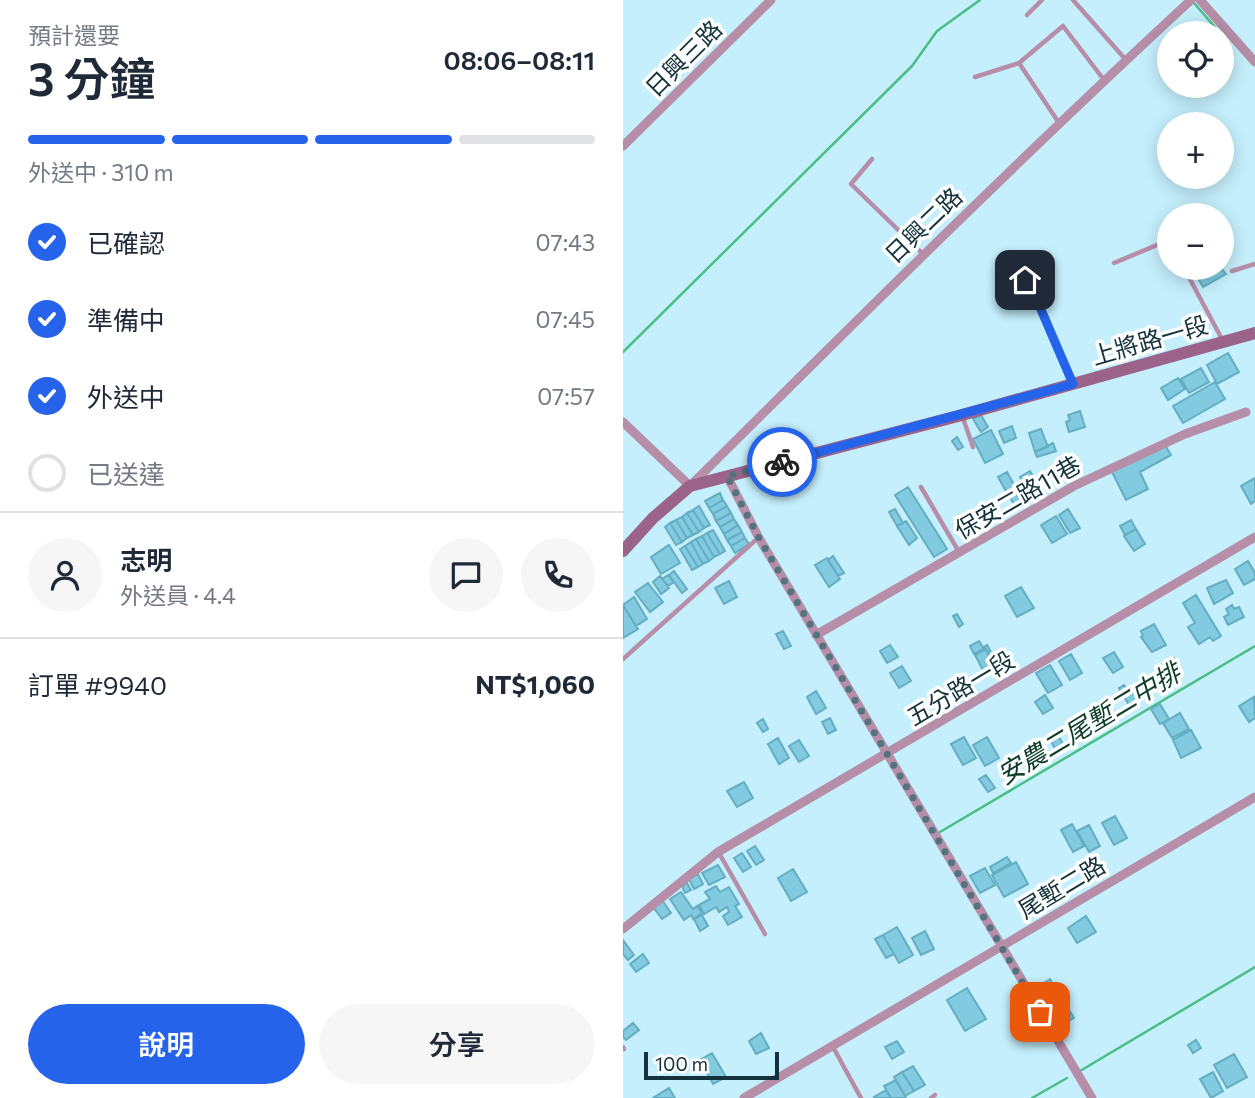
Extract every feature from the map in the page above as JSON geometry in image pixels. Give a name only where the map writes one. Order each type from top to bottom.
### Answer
[{"type":"main road","name":"上將路一段","points":[[690,486],[962,415],[1255,333]]},
{"type":"main road","points":[[623,551],[690,486]]},
{"type":"street","name":"日興三路","points":[[623,146],[771,0]]},
{"type":"street","name":"日興二路","points":[[690,486],[923,254],[1191,0]]},
{"type":"street","points":[[1200,0],[1255,62]]},
{"type":"street","name":"保安二路11巷","points":[[816,635],[1074,486],[1185,434],[1246,412]]},
{"type":"street","points":[[623,422],[690,486]]},
{"type":"street","points":[[727,476],[759,538],[1092,1098]]},
{"type":"street","name":"五分路一段","points":[[623,929],[718,852],[1255,537]]},
{"type":"street","name":"尾塹二路","points":[[744,1098],[1255,797]]},
{"type":"lane","points":[[1027,15],[1042,0]]},
{"type":"lane","points":[[1073,0],[1126,60]]},
{"type":"lane","points":[[975,77],[1019,64],[1063,26],[1105,80]]},
{"type":"lane","points":[[1019,64],[1059,123]]},
{"type":"lane","points":[[872,159],[851,184],[923,254]]},
{"type":"lane","points":[[1114,263],[1157,245]]},
{"type":"lane","points":[[1234,270],[1255,264]]},
{"type":"lane","points":[[1002,277],[1025,280],[1030,284],[1073,384]]},
{"type":"lane","points":[[1190,280],[1224,342]]},
{"type":"lane","points":[[962,415],[973,447]]},
{"type":"lane","points":[[921,487],[960,553]]},
{"type":"lane","points":[[623,659],[759,538]]},
{"type":"lane","points":[[718,852],[765,934]]},
{"type":"lane","points":[[832,1046],[861,1098]]},
{"type":"building","points":[[1199,280],[1215,280],[1203,287]]},
{"type":"building","points":[[1228,353],[1239,372],[1217,384],[1207,365]]},
{"type":"building","points":[[1201,368],[1209,382],[1189,393],[1181,379]]},
{"type":"building","points":[[1178,378],[1185,389],[1168,400],[1161,388]]},
{"type":"building","points":[[1215,382],[1225,399],[1183,423],[1173,406]]},
{"type":"building","points":[[1080,411],[1085,427],[1069,432],[1066,422],[1070,420],[1068,415]]},
{"type":"building","points":[[981,415],[988,427],[981,432],[973,419]]},
{"type":"building","points":[[1012,426],[1016,438],[1004,443],[999,431]]},
{"type":"building","points":[[1041,429],[1048,447],[1035,452],[1029,433]]},
{"type":"building","points":[[991,430],[1003,454],[985,463],[973,439]]},
{"type":"building","points":[[957,437],[963,447],[958,450],[952,441]]},
{"type":"building","points":[[1053,443],[1056,451],[1037,457],[1035,452]]},
{"type":"building","points":[[1165,445],[1171,455],[1140,472],[1148,489],[1126,500],[1111,470]]},
{"type":"building","points":[[1030,471],[1041,489],[1031,495],[1020,477]]},
{"type":"building","points":[[1007,472],[1017,490],[1008,495],[998,477]]},
{"type":"building","points":[[1255,478],[1255,501],[1251,504],[1241,486]]},
{"type":"building","points":[[908,487],[947,549],[934,557],[895,495]]},
{"type":"building","points":[[1015,492],[1020,500],[1014,504],[1009,496]]},
{"type":"building","points":[[720,493],[723,500],[709,508],[705,501]]},
{"type":"building","points":[[723,500],[727,506],[713,514],[709,508]]},
{"type":"building","points":[[699,506],[710,525],[704,528],[693,510]]},
{"type":"building","points":[[727,506],[731,513],[716,521],[713,514]]},
{"type":"building","points":[[895,509],[903,523],[897,526],[889,512]]},
{"type":"building","points":[[1068,509],[1080,528],[1070,533],[1059,515]]},
{"type":"building","points":[[693,510],[704,528],[699,532],[687,513]]},
{"type":"building","points":[[687,513],[699,532],[693,535],[682,517]]},
{"type":"building","points":[[731,513],[734,519],[720,527],[716,521]]},
{"type":"building","points":[[1056,516],[1067,534],[1052,543],[1041,525]]},
{"type":"building","points":[[682,517],[693,535],[687,538],[676,520]]},
{"type":"building","points":[[734,519],[738,525],[724,534],[720,527]]},
{"type":"building","points":[[676,520],[687,538],[682,542],[670,523]]},
{"type":"building","points":[[1131,520],[1136,529],[1125,535],[1120,526]]},
{"type":"building","points":[[906,521],[917,538],[909,545],[897,526]]},
{"type":"building","points":[[670,523],[682,542],[676,545],[665,527]]},
{"type":"building","points":[[738,525],[742,532],[727,540],[724,534]]},
{"type":"building","points":[[1136,529],[1145,544],[1134,551],[1124,536]]},
{"type":"building","points":[[713,530],[725,551],[720,554],[707,533]]},
{"type":"building","points":[[742,532],[745,538],[731,546],[727,540]]},
{"type":"building","points":[[707,533],[720,554],[714,557],[702,536]]},
{"type":"building","points":[[702,536],[714,557],[709,561],[696,539]]},
{"type":"building","points":[[745,538],[749,544],[735,553],[731,546]]},
{"type":"building","points":[[696,539],[709,561],[703,564],[691,542]]},
{"type":"building","points":[[691,542],[703,564],[698,567],[685,546]]},
{"type":"building","points":[[669,545],[680,563],[661,574],[651,557]]},
{"type":"building","points":[[685,546],[698,567],[692,570],[680,549]]},
{"type":"building","points":[[833,556],[844,573],[838,576],[828,560]]},
{"type":"building","points":[[827,558],[840,579],[829,587],[815,565]]},
{"type":"building","points":[[1248,561],[1255,573],[1255,579],[1244,585],[1235,569]]},
{"type":"building","points":[[674,571],[687,589],[682,593],[669,575]]},
{"type":"building","points":[[668,575],[674,582],[668,586],[662,579]]},
{"type":"building","points":[[660,576],[669,588],[661,594],[653,582]]},
{"type":"building","points":[[1226,580],[1233,593],[1214,604],[1207,588]]},
{"type":"building","points":[[729,581],[737,597],[724,604],[715,588]]},
{"type":"building","points":[[648,583],[663,602],[650,612],[635,592]]},
{"type":"building","points":[[1021,587],[1034,608],[1017,617],[1005,596]]},
{"type":"building","points":[[1196,595],[1221,636],[1213,641],[1210,637],[1199,644],[1188,627],[1195,623],[1183,603]]},
{"type":"building","points":[[634,597],[647,619],[636,626],[623,605]]},
{"type":"building","points":[[623,605],[638,629],[623,638]]},
{"type":"building","points":[[1232,605],[1234,609],[1239,607],[1244,617],[1228,625],[1224,617],[1229,614],[1226,609]]},
{"type":"building","points":[[957,614],[963,624],[959,627],[953,616]]},
{"type":"building","points":[[1154,624],[1166,645],[1152,652],[1141,637],[1141,631]]},
{"type":"building","points":[[783,631],[791,646],[784,649],[776,634]]},
{"type":"building","points":[[979,641],[984,649],[974,654],[970,646]]},
{"type":"building","points":[[890,645],[898,657],[887,663],[880,651]]},
{"type":"building","points":[[987,645],[997,663],[995,665],[984,647]]},
{"type":"building","points":[[986,649],[997,667],[985,674],[975,655]]},
{"type":"building","points":[[1114,652],[1123,667],[1113,673],[1103,658]]},
{"type":"building","points":[[1071,654],[1082,673],[1070,680],[1059,661]]},
{"type":"building","points":[[1174,658],[1178,665],[1165,672],[1161,665]]},
{"type":"building","points":[[1050,665],[1062,685],[1048,693],[1036,673]]},
{"type":"building","points":[[902,666],[911,681],[899,688],[890,673]]},
{"type":"building","points":[[1124,685],[1130,695],[1138,690],[1142,697],[1129,705],[1119,688]]},
{"type":"building","points":[[816,691],[826,708],[816,714],[807,697]]},
{"type":"building","points":[[1045,695],[1053,708],[1043,714],[1035,702]]},
{"type":"building","points":[[1254,697],[1255,718],[1249,722],[1239,706]]},
{"type":"building","points":[[1160,704],[1169,719],[1160,724],[1151,709]]},
{"type":"building","points":[[1180,713],[1189,729],[1172,738],[1163,723]]},
{"type":"building","points":[[830,718],[836,730],[828,734],[822,722]]},
{"type":"building","points":[[763,719],[768,729],[763,732],[757,723]]},
{"type":"building","points":[[1191,730],[1201,748],[1181,758],[1173,740]]},
{"type":"building","points":[[964,737],[976,758],[963,765],[951,744]]},
{"type":"building","points":[[987,737],[999,758],[985,766],[973,745]]},
{"type":"building","points":[[1059,737],[1066,749],[1057,753],[1051,741]]},
{"type":"building","points":[[778,738],[789,758],[779,764],[768,744]]},
{"type":"building","points":[[799,740],[809,756],[799,762],[789,746]]},
{"type":"building","points":[[986,775],[995,788],[988,792],[979,779]]},
{"type":"building","points":[[744,782],[753,798],[737,807],[727,791]]},
{"type":"building","points":[[1115,816],[1127,838],[1114,845],[1102,823]]},
{"type":"building","points":[[1072,824],[1084,846],[1073,852],[1061,830]]},
{"type":"building","points":[[1089,825],[1100,846],[1089,852],[1077,831]]},
{"type":"building","points":[[755,846],[764,860],[756,865],[747,851]]},
{"type":"building","points":[[742,853],[751,867],[743,872],[734,858]]},
{"type":"building","points":[[1007,857],[1011,863],[993,873],[990,867]]},
{"type":"building","points":[[1016,862],[1028,884],[1004,897],[992,875]]},
{"type":"building","points":[[718,865],[725,877],[709,885],[702,873]]},
{"type":"building","points":[[985,868],[995,885],[980,893],[970,876]]},
{"type":"building","points":[[793,869],[807,892],[791,901],[778,878]]},
{"type":"building","points":[[698,874],[703,884],[694,889],[689,879]]},
{"type":"building","points":[[687,883],[691,890],[685,893],[682,886]]},
{"type":"building","points":[[716,886],[720,892],[729,887],[739,904],[735,906],[742,917],[728,925],[723,916],[729,912],[727,907],[719,912],[716,907],[704,914],[699,905],[710,899],[705,892]]},
{"type":"building","points":[[681,892],[693,909],[697,906],[702,913],[693,919],[691,915],[684,920],[670,899]]},
{"type":"building","points":[[662,900],[671,913],[662,919],[653,907]]},
{"type":"building","points":[[702,915],[708,926],[700,931],[694,919]]},
{"type":"building","points":[[1086,916],[1096,932],[1077,943],[1068,928]]},
{"type":"building","points":[[897,927],[913,955],[899,963],[883,935]]},
{"type":"building","points":[[925,931],[934,949],[921,955],[912,938]]},
{"type":"building","points":[[883,935],[894,954],[886,958],[875,939]]},
{"type":"building","points":[[623,940],[634,955],[628,960],[623,954]]},
{"type":"building","points":[[643,954],[649,963],[636,972],[630,964]]},
{"type":"building","points":[[1050,979],[1074,1018],[1058,1027],[1035,988]]},
{"type":"building","points":[[967,988],[986,1019],[965,1031],[947,1000]]},
{"type":"building","points":[[633,1023],[639,1030],[626,1040],[623,1031]]},
{"type":"building","points":[[761,1033],[769,1048],[756,1054],[749,1041]]},
{"type":"building","points":[[1196,1040],[1201,1048],[1193,1053],[1188,1045]]},
{"type":"building","points":[[897,1041],[904,1052],[892,1059],[885,1047]]},
{"type":"building","points":[[712,1053],[726,1077],[713,1084],[700,1060]]},
{"type":"building","points":[[1234,1054],[1247,1077],[1227,1088],[1214,1065]]},
{"type":"building","points":[[913,1066],[925,1085],[914,1091],[902,1072]]},
{"type":"building","points":[[902,1072],[914,1091],[905,1096],[894,1077]]},
{"type":"building","points":[[1213,1072],[1223,1091],[1211,1098],[1200,1079]]},
{"type":"building","points":[[896,1080],[906,1098],[891,1098],[884,1086]]},
{"type":"building","points":[[669,1088],[675,1098],[653,1098]]},
{"type":"building","points":[[886,1090],[891,1098],[874,1097]]},
{"type":"waterway","points":[[623,352],[912,66],[937,31],[980,0]]},
{"type":"waterway","points":[[1194,3],[1210,21]]},
{"type":"waterway","name":"安農二尾塹二中排","points":[[940,832],[1255,646]]},
{"type":"waterway","points":[[1080,1071],[1255,967]]},
{"type":"waterway","points":[[1032,1098],[1067,1078]]},
{"type":"way so far","points":[[782,462],[727,476],[759,538],[1040,1012]]},
{"type":"route","points":[[782,462],[1073,384],[1030,284],[1025,280]]}]
